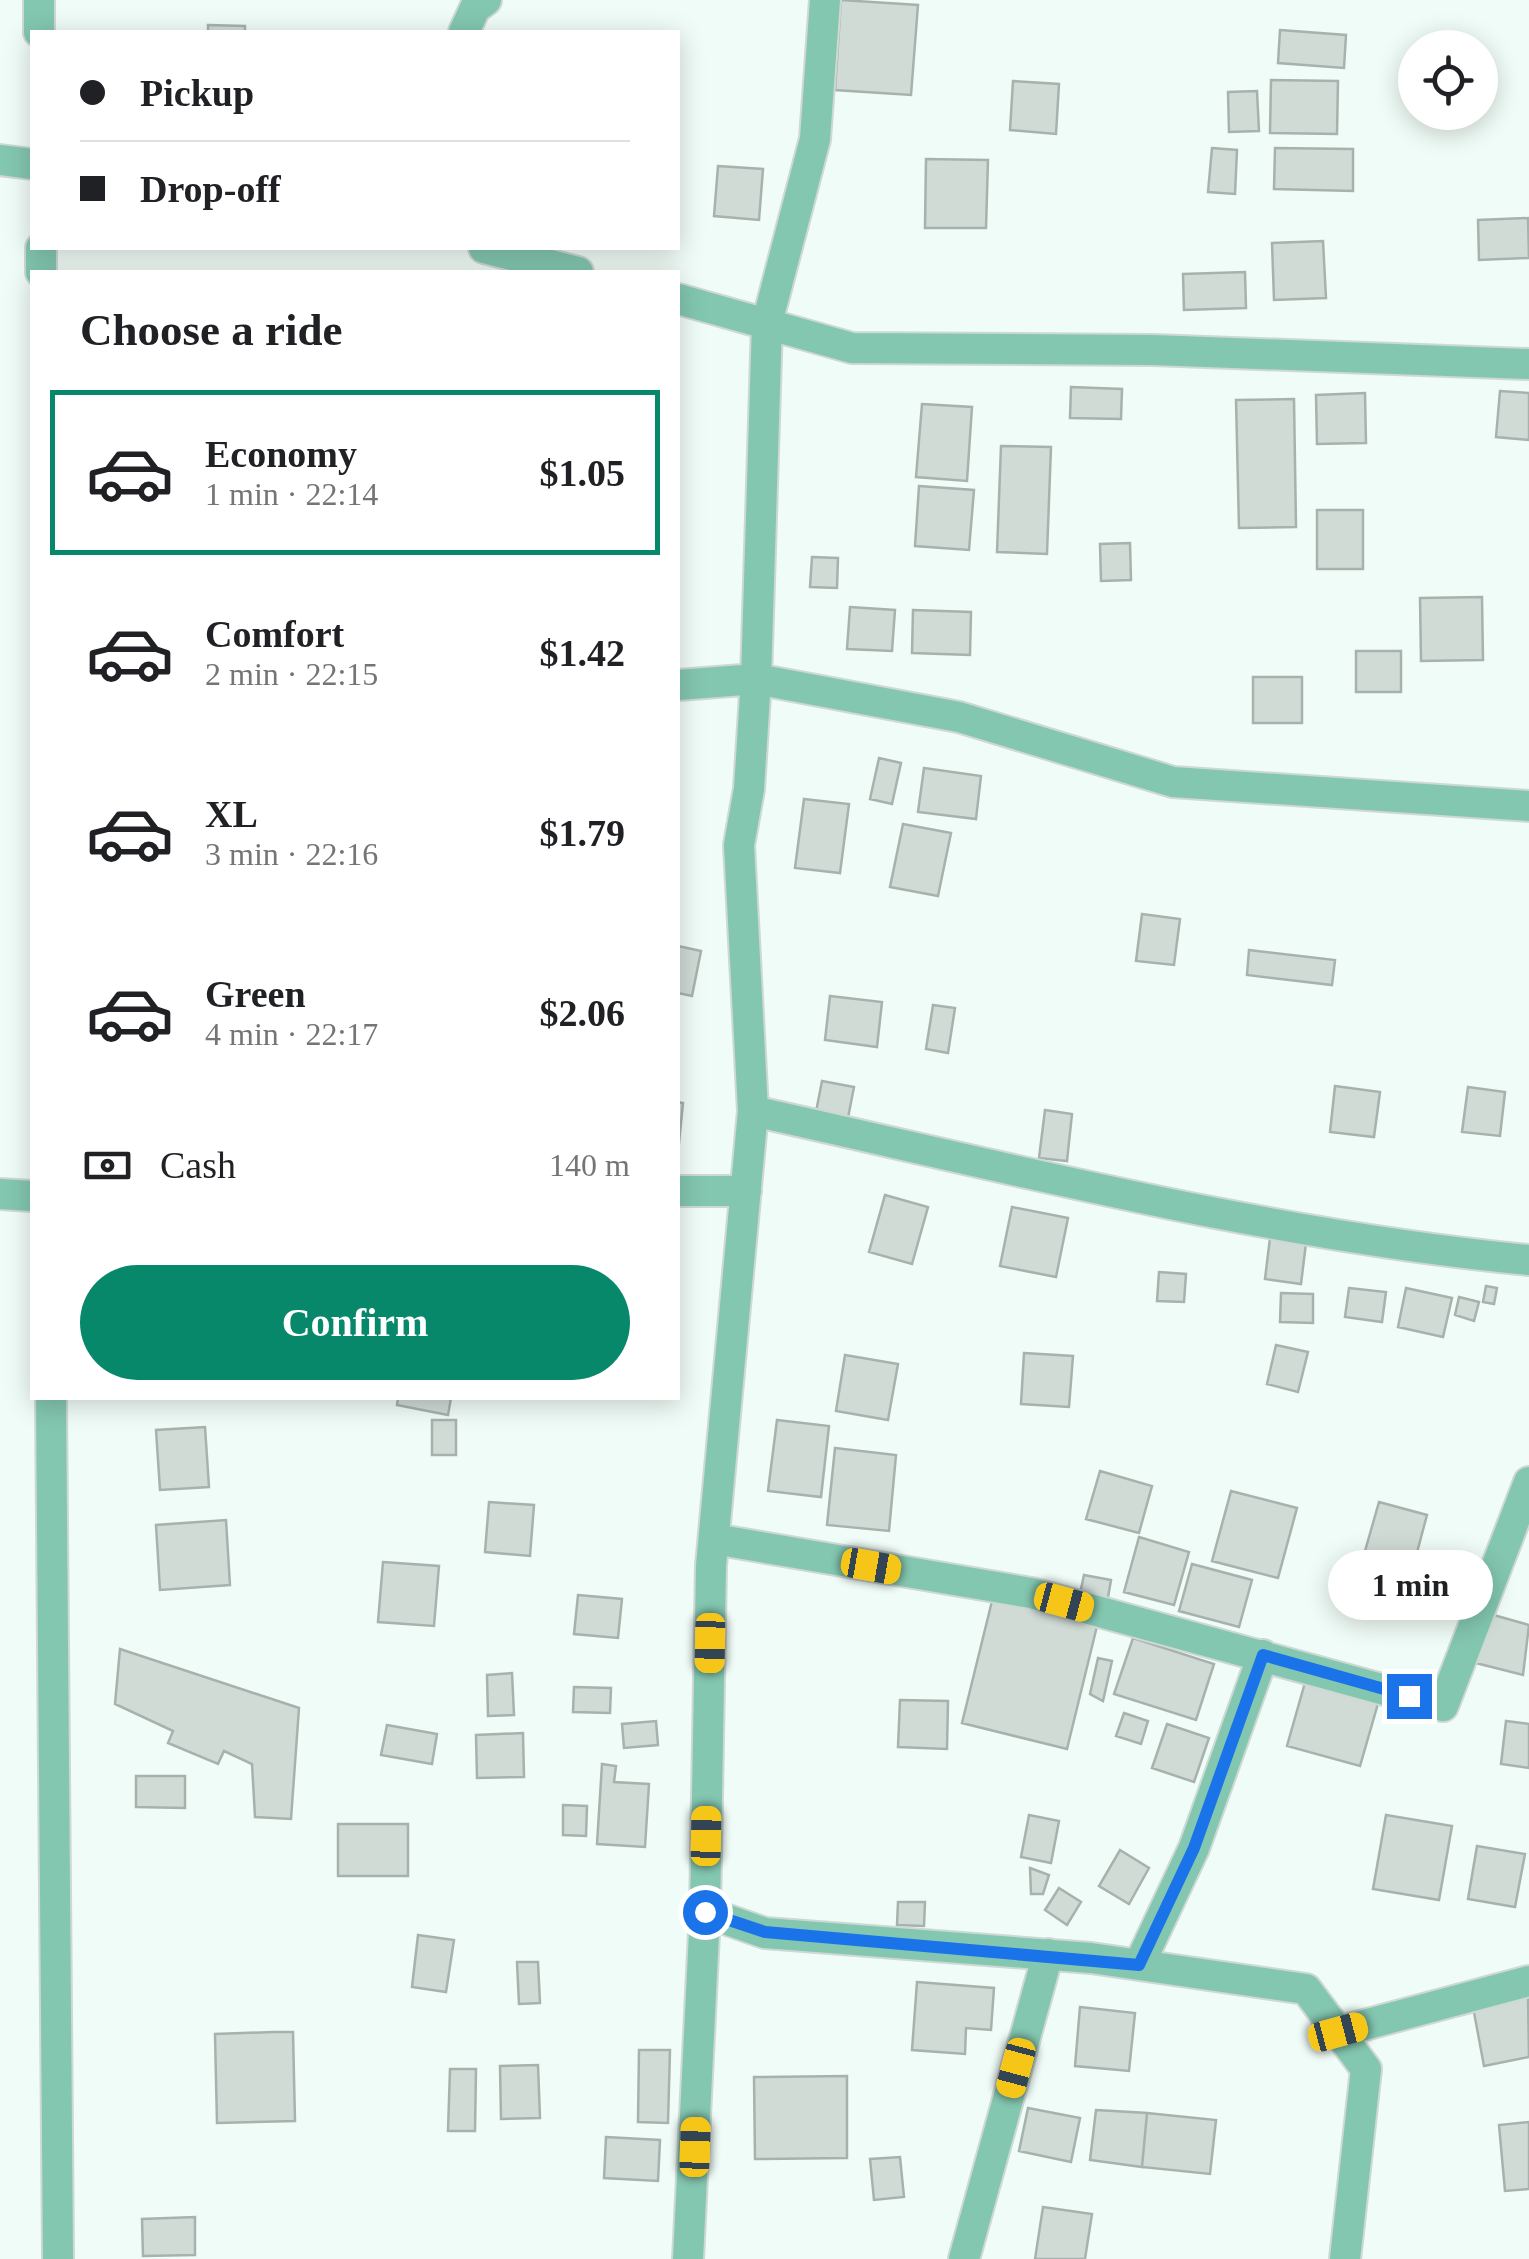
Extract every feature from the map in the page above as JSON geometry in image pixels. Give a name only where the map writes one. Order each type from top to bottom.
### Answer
[{"type":"street","points":[[39,0],[39,30]]},
{"type":"street","points":[[465,30],[475,8],[486,0]]},
{"type":"street","points":[[688,2259],[705,1912],[714,1540],[754,1111],[739,845],[750,789],[756,679],[767,323],[815,139],[825,0]]},
{"type":"street","points":[[0,160],[30,164]]},
{"type":"street","points":[[492,250],[570,270]]},
{"type":"street","points":[[680,300],[852,348],[1153,350],[1529,364]]},
{"type":"street","points":[[680,685],[756,679],[959,717],[1173,782],[1529,806]]},
{"type":"street","points":[[754,1111],[1155,1201],[1404,1248],[1529,1260]]},
{"type":"street","points":[[680,1191],[746,1190]]},
{"type":"street","points":[[0,1194],[30,1196]]},
{"type":"street","points":[[50,1400],[58,2259]]},
{"type":"street","points":[[714,1540],[1031,1592],[1443,1706],[1529,1482]]},
{"type":"street","points":[[1139,1965],[1194,1848],[1263,1655]]},
{"type":"street","points":[[705,1912],[765,1932],[1048,1954],[1306,1989],[1366,2069],[1345,2259]]},
{"type":"street","points":[[964,2259],[1048,1954]]},
{"type":"street","points":[[1338,2032],[1529,1981]]},
{"type":"building","points":[[841,0],[918,5],[911,95],[835,90]]},
{"type":"building","points":[[208,25],[245,26],[245,30],[208,30]]},
{"type":"building","points":[[1280,30],[1346,35],[1344,68],[1278,63]]},
{"type":"building","points":[[1271,80],[1338,81],[1337,134],[1270,133]]},
{"type":"building","points":[[1013,81],[1059,84],[1056,134],[1010,130]]},
{"type":"building","points":[[1257,91],[1259,131],[1229,132],[1228,92]]},
{"type":"building","points":[[1212,148],[1237,150],[1235,194],[1208,192]]},
{"type":"building","points":[[1275,148],[1353,149],[1353,191],[1274,189]]},
{"type":"building","points":[[926,159],[988,160],[986,228],[925,228]]},
{"type":"building","points":[[718,166],[763,169],[759,220],[714,216]]},
{"type":"building","points":[[1528,218],[1529,258],[1479,260],[1478,220]]},
{"type":"building","points":[[1323,241],[1326,298],[1274,300],[1272,243]]},
{"type":"building","points":[[1245,272],[1246,308],[1184,310],[1183,274]]},
{"type":"building","points":[[1071,387],[1122,389],[1121,419],[1070,418]]},
{"type":"building","points":[[1500,391],[1529,393],[1529,440],[1496,437]]},
{"type":"building","points":[[1365,393],[1366,443],[1317,444],[1316,395]]},
{"type":"building","points":[[1294,399],[1296,527],[1239,528],[1236,400]]},
{"type":"building","points":[[922,404],[972,407],[967,481],[916,477]]},
{"type":"building","points":[[1001,446],[1051,447],[1047,554],[997,552]]},
{"type":"building","points":[[919,486],[974,490],[969,550],[915,546]]},
{"type":"building","points":[[1317,510],[1363,510],[1363,569],[1317,569]]},
{"type":"building","points":[[1130,543],[1131,580],[1101,581],[1100,544]]},
{"type":"building","points":[[812,557],[838,558],[837,588],[810,587]]},
{"type":"building","points":[[1482,597],[1483,660],[1421,661],[1420,598]]},
{"type":"building","points":[[850,607],[895,610],[892,651],[847,649]]},
{"type":"building","points":[[913,610],[971,612],[970,655],[912,653]]},
{"type":"building","points":[[1356,651],[1401,651],[1401,692],[1356,692]]},
{"type":"building","points":[[1253,677],[1302,677],[1302,723],[1253,723]]},
{"type":"building","points":[[879,758],[901,763],[892,804],[870,799]]},
{"type":"building","points":[[924,768],[981,776],[976,819],[918,812]]},
{"type":"building","points":[[804,799],[849,804],[840,873],[795,868]]},
{"type":"building","points":[[903,824],[951,833],[938,896],[890,887]]},
{"type":"building","points":[[1142,914],[1180,919],[1174,965],[1136,961]]},
{"type":"building","points":[[680,946],[701,951],[692,996],[680,993]]},
{"type":"building","points":[[1249,950],[1335,960],[1332,985],[1247,975]]},
{"type":"building","points":[[830,996],[882,1002],[877,1047],[825,1040]]},
{"type":"building","points":[[933,1005],[955,1008],[948,1053],[926,1049]]},
{"type":"building","points":[[822,1081],[854,1087],[847,1123],[815,1117]]},
{"type":"building","points":[[1335,1086],[1380,1092],[1374,1137],[1330,1132]]},
{"type":"building","points":[[1468,1087],[1505,1092],[1500,1136],[1462,1132]]},
{"type":"building","points":[[1045,1110],[1072,1114],[1067,1161],[1039,1158]]},
{"type":"building","points":[[885,1195],[928,1207],[912,1264],[869,1252]]},
{"type":"building","points":[[1012,1207],[1068,1218],[1056,1277],[1000,1266]]},
{"type":"building","points":[[1270,1238],[1306,1243],[1301,1284],[1265,1279]]},
{"type":"building","points":[[1159,1272],[1186,1274],[1184,1302],[1157,1301]]},
{"type":"building","points":[[1486,1286],[1497,1288],[1494,1304],[1483,1302]]},
{"type":"building","points":[[1349,1288],[1386,1292],[1382,1322],[1345,1317]]},
{"type":"building","points":[[1406,1288],[1452,1298],[1443,1337],[1398,1327]]},
{"type":"building","points":[[1281,1293],[1313,1294],[1313,1323],[1280,1322]]},
{"type":"building","points":[[1459,1297],[1479,1302],[1474,1321],[1455,1315]]},
{"type":"building","points":[[1276,1345],[1308,1352],[1298,1392],[1267,1384]]},
{"type":"building","points":[[1024,1353],[1073,1356],[1069,1407],[1021,1404]]},
{"type":"building","points":[[845,1355],[898,1364],[888,1420],[836,1411]]},
{"type":"building","points":[[398,1400],[451,1400],[448,1415],[397,1405]]},
{"type":"building","points":[[432,1420],[456,1420],[456,1455],[432,1455]]},
{"type":"building","points":[[777,1420],[829,1426],[821,1497],[768,1491]]},
{"type":"building","points":[[205,1427],[209,1487],[160,1490],[156,1430]]},
{"type":"building","points":[[835,1448],[896,1455],[889,1531],[827,1525]]},
{"type":"building","points":[[1100,1471],[1152,1486],[1139,1533],[1086,1519]]},
{"type":"building","points":[[1231,1491],[1297,1508],[1278,1578],[1212,1561]]},
{"type":"building","points":[[489,1502],[534,1505],[530,1556],[485,1552]]},
{"type":"building","points":[[1379,1502],[1427,1515],[1412,1571],[1363,1558]]},
{"type":"building","points":[[226,1520],[230,1585],[160,1590],[156,1525]]},
{"type":"building","points":[[1139,1537],[1189,1552],[1174,1605],[1124,1592]]},
{"type":"building","points":[[383,1562],[439,1566],[434,1626],[378,1622]]},
{"type":"building","points":[[1192,1564],[1252,1580],[1239,1627],[1179,1611]]},
{"type":"building","points":[[1084,1575],[1111,1580],[1106,1609],[1078,1603]]},
{"type":"building","points":[[578,1595],[622,1599],[618,1638],[574,1634]]},
{"type":"building","points":[[993,1597],[1098,1622],[1067,1749],[962,1723]]},
{"type":"building","points":[[1490,1614],[1529,1625],[1523,1675],[1476,1663]]},
{"type":"building","points":[[1133,1638],[1214,1664],[1196,1720],[1114,1694]]},
{"type":"building","points":[[120,1649],[299,1708],[291,1819],[255,1817],[252,1764],[224,1751],[218,1764],[168,1743],[173,1731],[115,1704]]},
{"type":"building","points":[[1098,1658],[1112,1661],[1103,1701],[1090,1694]]},
{"type":"building","points":[[512,1673],[514,1715],[488,1716],[487,1675]]},
{"type":"building","points":[[1306,1679],[1379,1700],[1360,1766],[1287,1746]]},
{"type":"building","points":[[574,1687],[611,1688],[610,1713],[573,1712]]},
{"type":"building","points":[[900,1700],[948,1701],[947,1749],[898,1747]]},
{"type":"building","points":[[1124,1713],[1148,1721],[1141,1744],[1116,1736]]},
{"type":"building","points":[[656,1721],[658,1745],[624,1748],[622,1724]]},
{"type":"building","points":[[1506,1721],[1529,1724],[1529,1768],[1501,1764]]},
{"type":"building","points":[[1167,1724],[1209,1738],[1194,1782],[1152,1768]]},
{"type":"building","points":[[387,1725],[437,1734],[432,1764],[381,1755]]},
{"type":"building","points":[[523,1733],[524,1777],[477,1778],[476,1735]]},
{"type":"building","points":[[602,1764],[616,1766],[614,1782],[649,1784],[645,1847],[597,1844]]},
{"type":"building","points":[[136,1776],[185,1776],[185,1808],[136,1807]]},
{"type":"building","points":[[563,1805],[587,1806],[586,1836],[563,1835]]},
{"type":"building","points":[[1029,1815],[1059,1821],[1051,1863],[1021,1857]]},
{"type":"building","points":[[1386,1815],[1452,1826],[1439,1900],[1373,1889]]},
{"type":"building","points":[[338,1824],[408,1824],[408,1876],[338,1876]]},
{"type":"building","points":[[1477,1846],[1525,1854],[1515,1907],[1468,1899]]},
{"type":"building","points":[[1120,1850],[1149,1868],[1129,1904],[1099,1886]]},
{"type":"building","points":[[1030,1868],[1049,1875],[1043,1894],[1031,1894]]},
{"type":"building","points":[[1059,1888],[1081,1902],[1067,1925],[1045,1910]]},
{"type":"building","points":[[898,1902],[925,1902],[924,1926],[897,1925]]},
{"type":"building","points":[[418,1935],[454,1940],[446,1992],[412,1987]]},
{"type":"building","points":[[517,1962],[538,1962],[540,2003],[519,2004]]},
{"type":"building","points":[[917,1982],[994,1988],[991,2030],[966,2028],[965,2054],[912,2050]]},
{"type":"building","points":[[1528,1997],[1529,2057],[1484,2066],[1473,2007]]},
{"type":"building","points":[[1080,2007],[1135,2013],[1129,2071],[1075,2066]]},
{"type":"building","points":[[293,2032],[295,2121],[217,2123],[215,2034]]},
{"type":"building","points":[[639,2050],[670,2050],[668,2123],[638,2122]]},
{"type":"building","points":[[538,2065],[540,2118],[501,2119],[500,2066]]},
{"type":"building","points":[[450,2069],[476,2069],[475,2131],[448,2131]]},
{"type":"building","points":[[847,2076],[847,2158],[755,2159],[754,2077]]},
{"type":"building","points":[[1028,2108],[1080,2118],[1071,2162],[1019,2151]]},
{"type":"building","points":[[1096,2110],[1147,2113],[1142,2167],[1090,2160]]},
{"type":"building","points":[[1147,2113],[1216,2120],[1210,2174],[1142,2167]]},
{"type":"building","points":[[1529,2122],[1529,2189],[1505,2191],[1499,2125]]},
{"type":"building","points":[[606,2137],[660,2140],[658,2181],[604,2178]]},
{"type":"building","points":[[900,2157],[904,2197],[874,2200],[870,2159]]},
{"type":"building","points":[[1043,2207],[1092,2214],[1085,2259],[1035,2259]]},
{"type":"building","points":[[195,2217],[195,2255],[143,2256],[142,2219]]},
{"type":"route","points":[[705,1912],[765,1932],[1139,1965],[1194,1848],[1263,1655],[1409,1696]]}]
